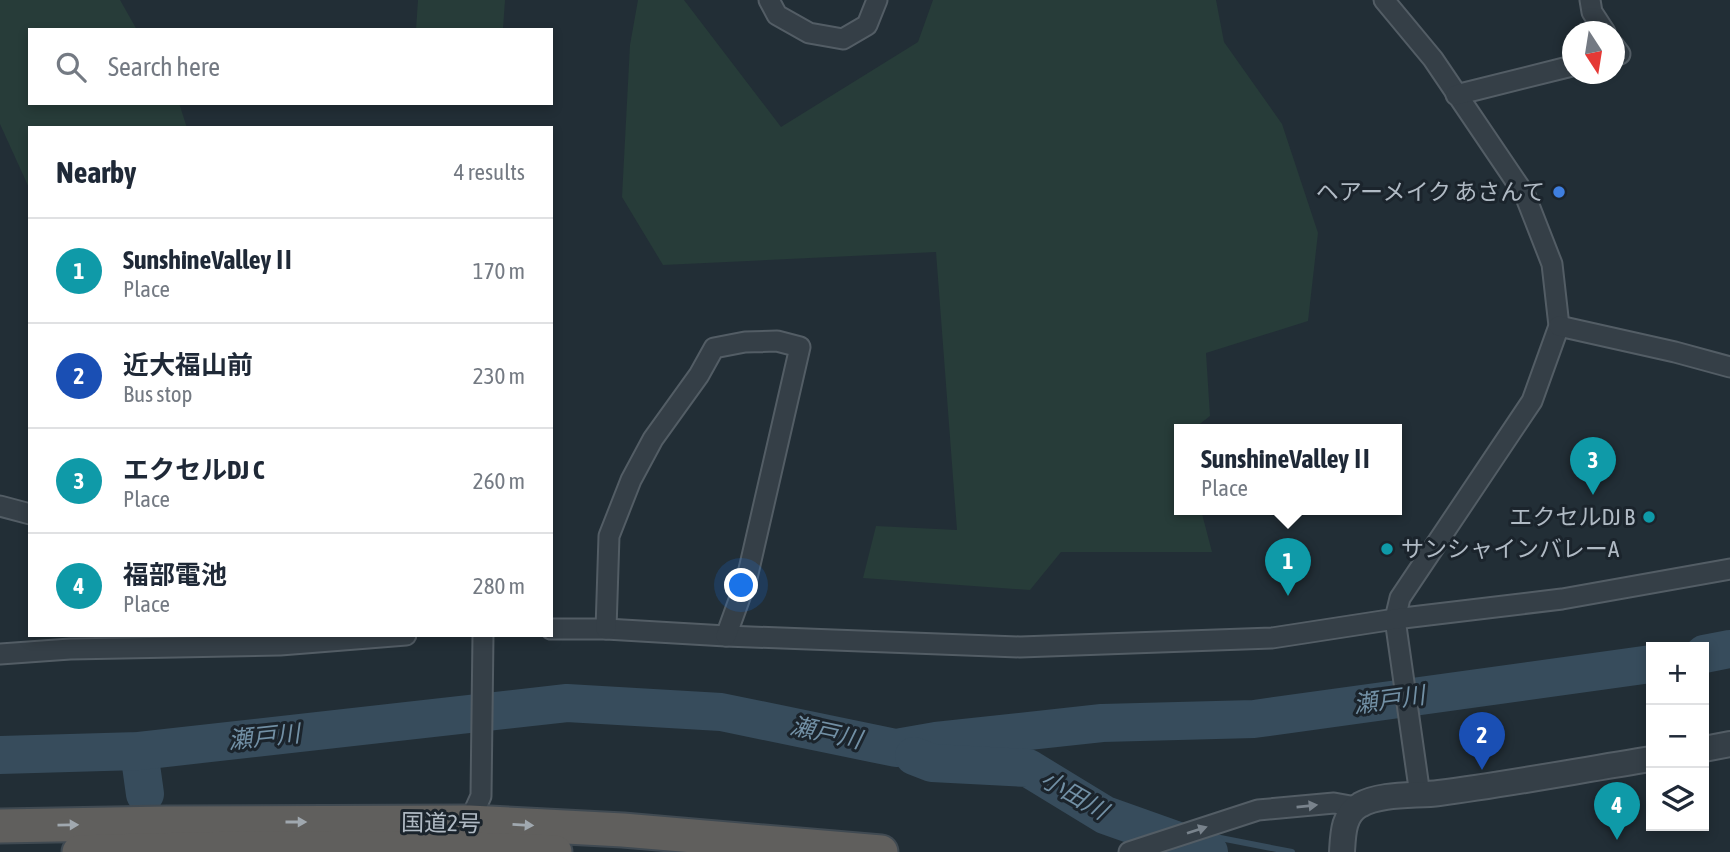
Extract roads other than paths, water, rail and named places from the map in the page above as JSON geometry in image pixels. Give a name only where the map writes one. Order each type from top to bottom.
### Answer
[{"type":"highway","name":"国道2号","points":[[0,826],[181,822],[623,830],[881,852]]},
{"type":"highway","name":"国道2号","points":[[79,852],[178,849],[465,829],[555,852]]},
{"type":"street","points":[[769,0],[777,15],[809,33],[843,40],[867,25],[877,0]]},
{"type":"street","points":[[1384,0],[1433,59],[1525,195],[1552,264],[1559,326],[1532,401],[1400,598],[1396,624],[1419,784]]},
{"type":"street","points":[[1590,0],[1591,12],[1597,21]]},
{"type":"street","points":[[1456,95],[1562,69]]},
{"type":"street","points":[[1559,326],[1730,367]]},
{"type":"street","points":[[606,629],[609,536],[631,480],[653,439],[699,375],[714,348],[745,342],[777,341],[800,347],[747,578],[726,636]]},
{"type":"street","points":[[0,506],[28,513]]},
{"type":"street","points":[[553,629],[1020,647],[1272,638],[1396,624],[1562,599],[1730,569]]},
{"type":"street","points":[[0,654],[354,637]]},
{"type":"street","points":[[465,829],[484,639]]},
{"type":"street","points":[[1709,748],[1730,744]]},
{"type":"street","points":[[1342,852],[1347,816],[1356,807],[1362,803],[1399,796],[1419,784],[1646,760]]},
{"type":"street","points":[[1132,851],[1258,810],[1334,803],[1356,807]]},
{"type":"waterway","name":"瀬戸川","points":[[1709,653],[1730,649]]},
{"type":"waterway","name":"瀬戸川","points":[[0,755],[139,751],[567,703],[721,712],[896,748],[936,741],[1102,723],[1254,719],[1646,665]]},
{"type":"waterway","points":[[139,751],[145,794]]},
{"type":"waterway","name":"小田川","points":[[914,756],[932,763],[1028,768],[1105,815],[1209,852]]},
{"type":"waterway","points":[[1121,821],[1177,830]]},
{"type":"waterway","points":[[1205,835],[1292,852]]},
{"type":"place","name":"ヘアーメイク あさんて","points":[[1559,192]]},
{"type":"place","name":"エクセルDJ C","points":[[1593,495]]},
{"type":"place","name":"エクセルDJ B","points":[[1649,517]]},
{"type":"place","name":"サンシャインバレーA","points":[[1387,549]]},
{"type":"place","name":"SunshineValleyⅡ","points":[[1288,596]]},
{"type":"place","name":"近大福山前","points":[[1482,770]]},
{"type":"place","name":"福部電池","points":[[1617,840]]}]
